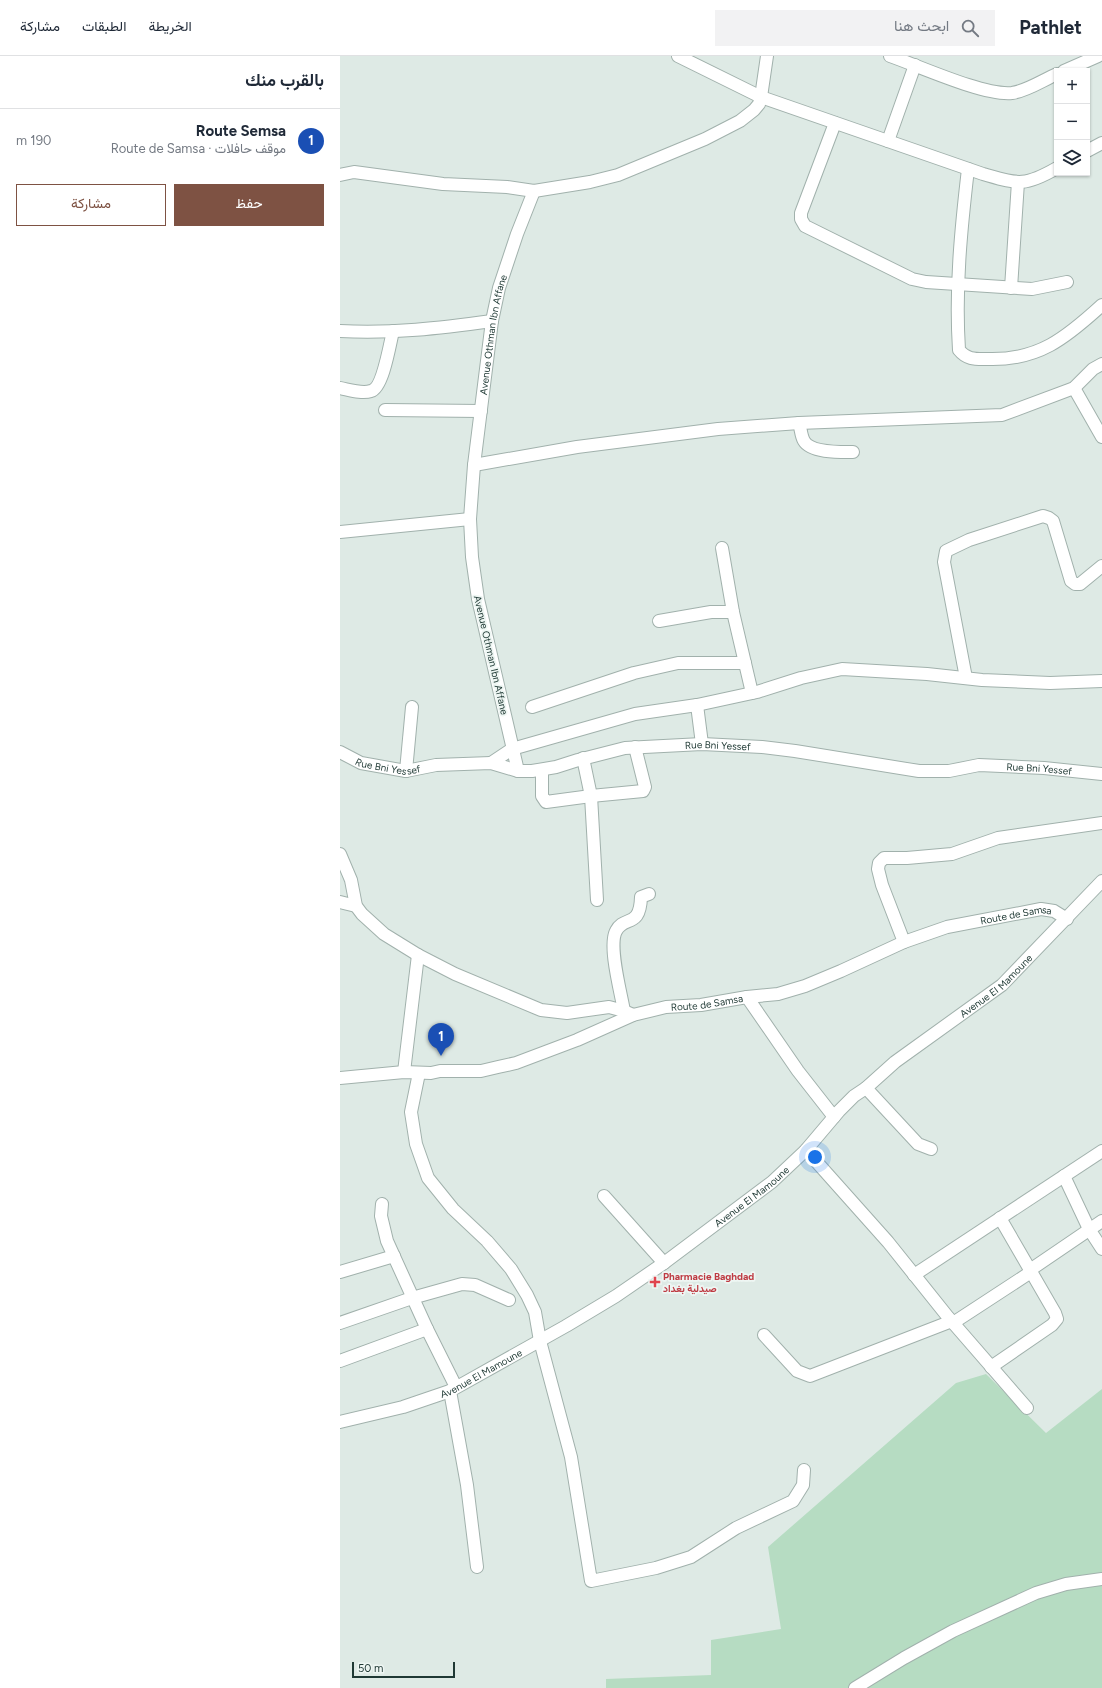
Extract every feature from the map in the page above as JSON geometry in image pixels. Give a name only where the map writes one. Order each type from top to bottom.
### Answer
[{"type":"street","points":[[678,56],[761,97],[968,169],[1010,182],[1022,183],[1037,179],[1054,170]]},
{"type":"street","points":[[340,174],[354,172],[443,184],[507,187],[534,191],[590,182],[632,171],[644,164],[705,139],[740,121],[754,110],[759,104],[761,97],[767,56]]},
{"type":"street","points":[[890,56],[970,85],[1002,94],[1014,93],[1054,75]]},
{"type":"street","points":[[1071,68],[1098,56]]},
{"type":"street","points":[[888,141],[915,65]]},
{"type":"street","points":[[835,123],[802,213],[801,219],[805,226],[912,279],[939,284],[958,283],[1032,289],[1067,282]]},
{"type":"street","points":[[1090,149],[1102,143]]},
{"type":"street","points":[[968,169],[961,234],[958,283],[960,350],[963,355],[972,359],[1006,360],[1041,350],[1058,341],[1082,323],[1102,305]]},
{"type":"street","points":[[1011,288],[1018,182]]},
{"type":"street","name":"Avenue Othman Ibn Affane","points":[[518,771],[478,599],[472,557],[470,519],[480,411],[492,321],[499,288],[517,234],[534,191]]},
{"type":"street","points":[[340,331],[427,330],[492,321]]},
{"type":"street","points":[[340,388],[361,392],[370,392],[375,390],[378,386],[385,366],[393,331]]},
{"type":"street","points":[[474,465],[577,447],[718,430],[799,423],[1002,415],[1074,388],[1093,369],[1102,364]]},
{"type":"street","points":[[1074,388],[1102,436]]},
{"type":"street","points":[[385,410],[480,411]]},
{"type":"street","points":[[799,423],[803,440],[810,446],[826,451],[853,452]]},
{"type":"street","points":[[966,678],[944,562],[946,551],[969,540],[1043,516],[1052,521],[1071,581],[1075,584],[1080,584],[1102,566]]},
{"type":"street","points":[[340,532],[470,519]]},
{"type":"street","points":[[722,548],[733,612],[752,693]]},
{"type":"street","points":[[659,621],[711,612],[733,612]]},
{"type":"street","points":[[532,707],[634,673],[671,665],[730,662],[745,663]]},
{"type":"street","points":[[491,763],[512,749],[635,714],[752,693],[801,678],[842,669],[891,671],[982,680],[1050,683],[1102,681]]},
{"type":"street","points":[[697,704],[702,744]]},
{"type":"street","points":[[406,771],[412,707]]},
{"type":"street","name":"Rue Bni Yessef","points":[[340,752],[361,764],[406,771],[436,765],[491,763],[518,771],[542,770],[556,767],[583,758],[625,748],[702,744],[788,751],[919,771],[949,771],[979,765],[1044,768],[1102,774]]},
{"type":"street","points":[[542,770],[542,796],[545,801],[639,792],[644,790],[635,747]]},
{"type":"street","points":[[583,758],[590,796],[597,900]]},
{"type":"street","points":[[904,942],[879,876],[879,863],[884,858],[907,858],[952,854],[998,838],[1102,823]]},
{"type":"street","points":[[340,854],[351,880],[356,906],[362,914],[378,930],[418,955],[455,974],[541,1010],[576,1013],[609,1007],[629,1013]]},
{"type":"street","name":"Avenue El Mamoune","points":[[340,1422],[402,1407],[453,1389],[540,1341],[616,1296],[664,1263],[772,1182],[806,1150],[854,1096],[866,1088],[895,1062],[1002,985],[1102,881]]},
{"type":"street","points":[[629,1013],[613,951],[614,934],[617,929],[635,918],[640,909],[641,897],[649,894]]},
{"type":"street","points":[[340,902],[356,906]]},
{"type":"street","name":"Route de Samsa","points":[[340,1078],[404,1072],[481,1071],[516,1063],[578,1040],[629,1013],[666,1007],[701,1005],[747,997],[778,994],[805,986],[841,972],[904,942],[947,927],[1041,909],[1054,911],[1067,919]]},
{"type":"street","points":[[404,1072],[418,955]]},
{"type":"street","points":[[747,997],[798,1071],[834,1117]]},
{"type":"street","points":[[418,1073],[411,1112],[416,1144],[428,1178],[453,1209],[487,1241],[519,1281],[535,1312],[540,1341],[571,1457],[591,1581],[656,1568],[691,1557],[736,1528],[793,1501],[803,1485],[805,1477],[804,1470]]},
{"type":"street","points":[[866,1088],[918,1144],[931,1149]]},
{"type":"street","points":[[806,1150],[874,1226],[952,1322],[1027,1408]]},
{"type":"street","points":[[914,1275],[1102,1152]]},
{"type":"street","points":[[1064,1176],[1089,1229],[1102,1249]]},
{"type":"street","points":[[604,1196],[664,1263]]},
{"type":"street","points":[[382,1204],[381,1216],[383,1230],[453,1389],[477,1567]]},
{"type":"street","points":[[991,1367],[1052,1325],[1057,1319],[1055,1313],[1000,1218]]},
{"type":"street","points":[[764,1335],[797,1371],[810,1376],[952,1322],[1031,1271],[1102,1220]]},
{"type":"street","points":[[340,1272],[394,1256]]},
{"type":"street","points":[[340,1323],[412,1298],[462,1284],[475,1285],[509,1300]]},
{"type":"street","points":[[340,1361],[427,1329]]},
{"type":"street","points":[[855,1688],[904,1658],[953,1631],[1036,1593],[1066,1584],[1102,1579]]},
{"type":"green space","points":[[986,1374],[1046,1433],[1102,1389],[1102,1688],[606,1688],[606,1679],[711,1675],[711,1640],[781,1629],[768,1547],[956,1383]]},
{"type":"place","name":"Route Semsa","points":[[441,1056]]},
{"type":"place","name":"Pharmacie Baghdad صيدلية بغداد","points":[[655,1282]]}]
